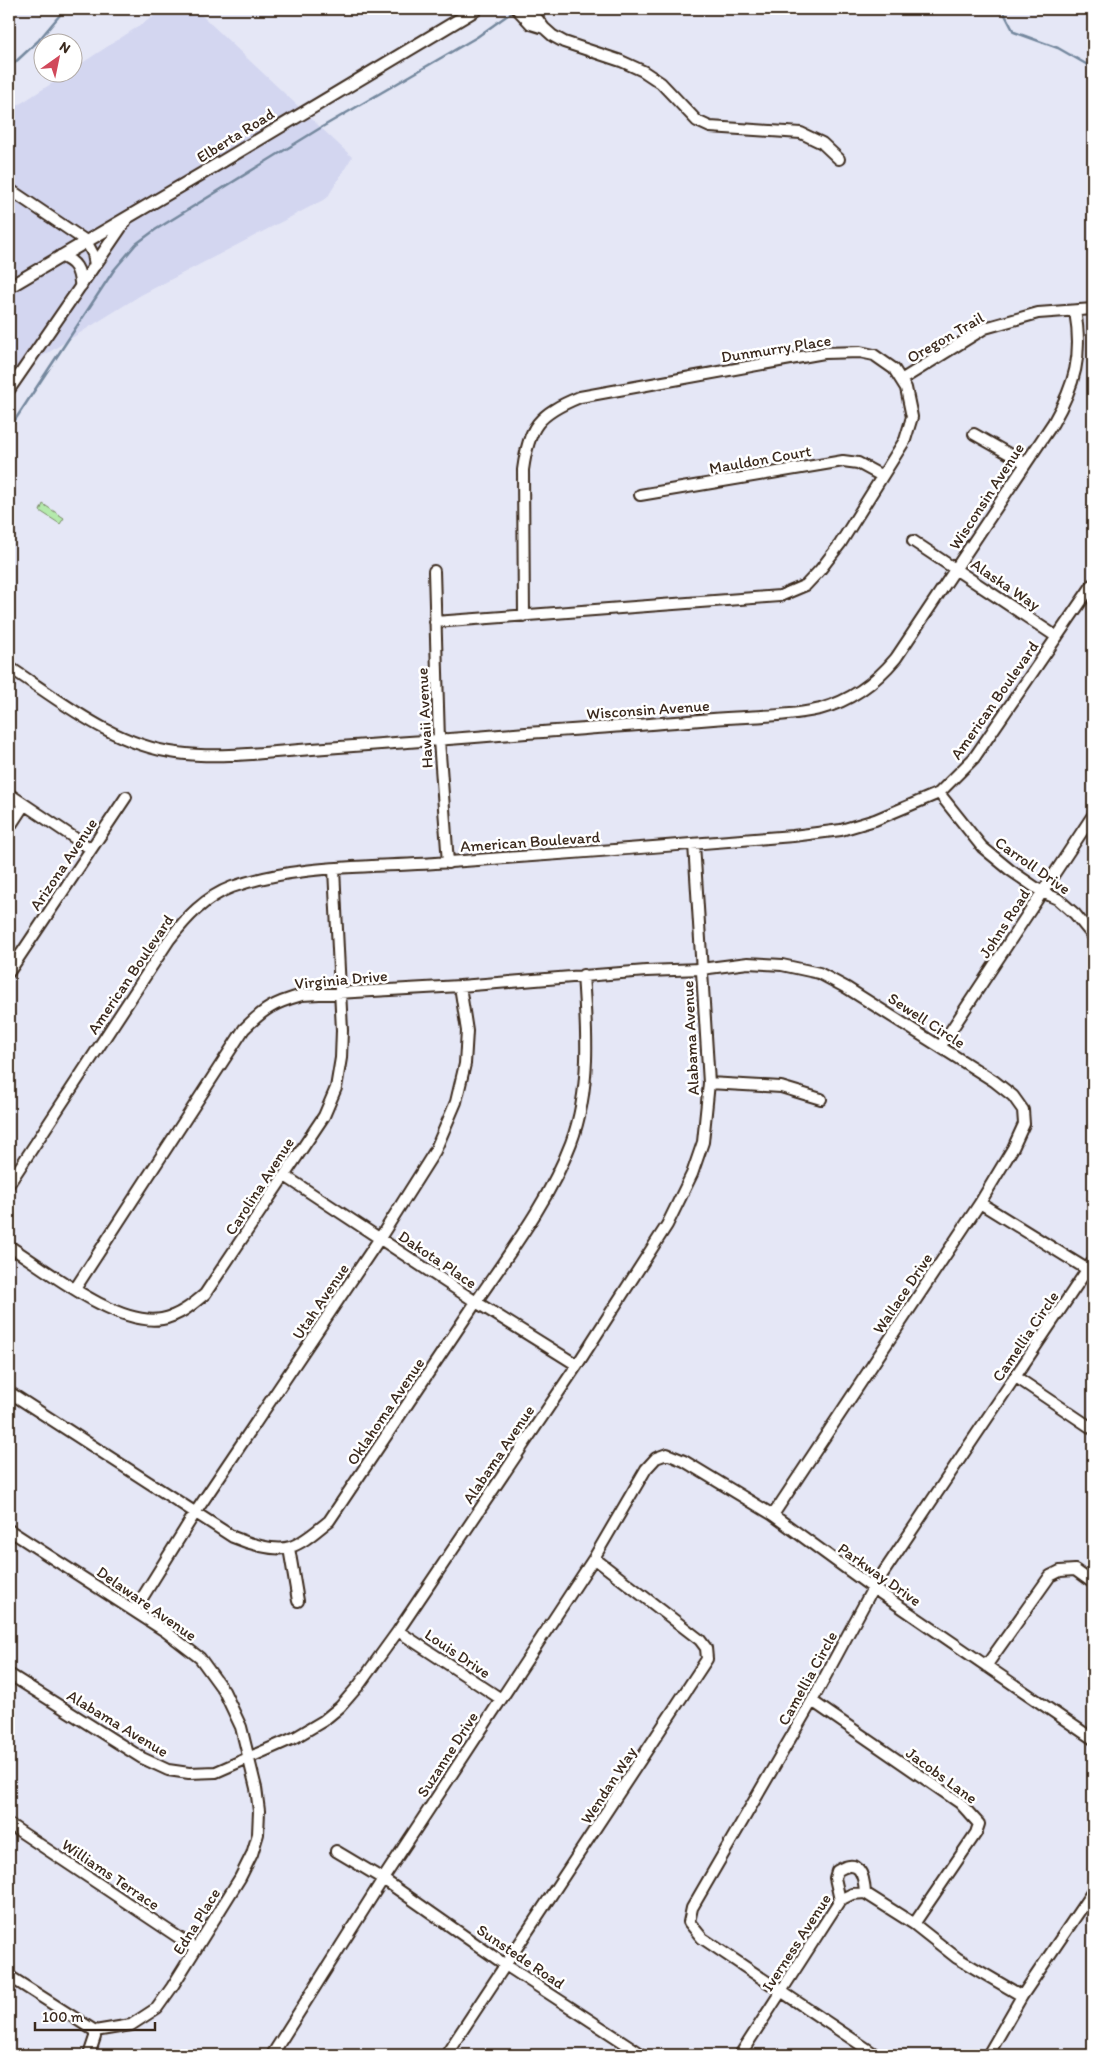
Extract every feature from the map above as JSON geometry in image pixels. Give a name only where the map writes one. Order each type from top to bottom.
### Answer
[{"type":"street","points":[[517,9],[531,24],[544,28],[564,42],[621,61],[643,71],[661,83],[697,121],[710,127],[800,133],[822,143],[839,159]]},
{"type":"street","points":[[530,9],[544,28]]},
{"type":"street","name":"Elberta Road","points":[[9,287],[127,219],[472,10]]},
{"type":"street","points":[[9,189],[86,241],[93,254],[95,265]]},
{"type":"street","points":[[9,390],[127,219]]},
{"type":"street","points":[[61,256],[70,259],[76,264],[81,285]]},
{"type":"street","name":"Oregon Trail","points":[[901,380],[985,328],[1038,313],[1075,312],[1093,309]]},
{"type":"street","name":"Wisconsin Avenue","points":[[9,666],[107,731],[130,741],[176,753],[217,756],[749,716],[820,708],[846,699],[880,676],[896,658],[1062,407],[1075,376],[1078,351],[1075,312]]},
{"type":"street","name":"Dunmurry Place","points":[[434,622],[524,616],[780,596],[806,585],[840,544],[905,440],[912,417],[906,388],[894,369],[874,355],[860,352],[824,353],[580,397],[547,412],[534,428],[526,447],[523,470],[524,616]]},
{"type":"street","points":[[974,434],[1025,463]]},
{"type":"street","name":"Mauldon Court","points":[[640,495],[843,461],[858,463],[882,476]]},
{"type":"street","name":"Alaska Way","points":[[913,541],[1057,637]]},
{"type":"street","name":"Hawaii Avenue","points":[[434,572],[439,740],[448,863]]},
{"type":"street","name":"American Boulevard","points":[[9,1184],[169,940],[186,918],[206,900],[257,879],[285,874],[694,844],[841,830],[875,820],[939,793],[974,758],[1093,584]]},
{"type":"street","name":"Carroll Drive","points":[[939,793],[982,847],[1010,870],[1042,892],[1058,899],[1075,914],[1093,936]]},
{"type":"street","points":[[9,794],[91,849]]},
{"type":"street","name":"Arizona Avenue","points":[[9,972],[126,797]]},
{"type":"street","points":[[9,828],[24,805]]},
{"type":"street","name":"Johns Road","points":[[940,1047],[1093,815]]},
{"type":"street","name":"Alabama Avenue","points":[[9,1674],[142,1758],[168,1770],[189,1773],[216,1772],[248,1756],[296,1737],[323,1721],[340,1707],[359,1686],[577,1364],[667,1225],[692,1174],[703,1142],[710,1083],[694,844]]},
{"type":"street","name":"Carolina Avenue","points":[[9,1246],[109,1310],[133,1319],[162,1319],[188,1310],[205,1294],[324,1116],[336,1088],[341,1058],[334,869]]},
{"type":"street","name":"Sewell Circle","points":[[701,970],[748,963],[782,965],[819,974],[854,992],[994,1081],[1013,1096],[1023,1110],[1024,1124],[1013,1148],[980,1203]]},
{"type":"street","name":"Virginia Drive","points":[[74,1289],[199,1101],[244,1029],[259,1014],[279,1001],[302,995],[460,986],[583,975],[701,970]]},
{"type":"street","name":"Oklahoma Avenue","points":[[289,1548],[311,1535],[329,1521],[551,1187],[571,1143],[585,1075],[587,1042],[583,975]]},
{"type":"street","name":"Utah Avenue","points":[[134,1611],[195,1512],[380,1238],[435,1151],[456,1102],[465,1064],[467,1031],[460,986]]},
{"type":"street","points":[[710,1083],[781,1087],[821,1099]]},
{"type":"street","name":"Dakota Place","points":[[285,1176],[476,1302],[577,1364]]},
{"type":"street","points":[[980,1203],[1091,1268]]},
{"type":"street","name":"Wallace Drive","points":[[773,1515],[980,1203]]},
{"type":"street","name":"Camellia Circle","points":[[876,2055],[702,1938],[689,1922],[692,1908],[812,1701],[873,1588],[1091,1268]]},
{"type":"street","points":[[1016,1377],[1093,1428]]},
{"type":"street","points":[[9,1392],[233,1537],[249,1543],[289,1548],[298,1601]]},
{"type":"street","name":"Parkway Drive","points":[[646,1469],[656,1458],[667,1454],[684,1461],[773,1515],[873,1588],[1093,1739]]},
{"type":"street","name":"Suzanne Drive","points":[[272,2055],[383,1879],[594,1558],[646,1469]]},
{"type":"street","name":"Delaware Avenue","points":[[9,1530],[165,1631],[200,1658],[224,1690],[242,1727],[248,1756]]},
{"type":"street","name":"Wendan Way","points":[[446,2055],[507,1966],[707,1659],[706,1648],[700,1640],[678,1621],[594,1558]]},
{"type":"street","points":[[986,1666],[1050,1576],[1060,1571],[1075,1570],[1093,1583]]},
{"type":"street","name":"Louis Drive","points":[[398,1631],[501,1700]]},
{"type":"street","name":"Jacobs Lane","points":[[812,1701],[960,1803],[972,1814],[979,1824],[976,1834],[914,1924]]},
{"type":"street","name":"Edna Place","points":[[95,2031],[131,2024],[157,2008],[196,1950],[240,1878],[252,1854],[258,1834],[259,1811],[256,1788],[248,1756]]},
{"type":"street","name":"Williams Terrace","points":[[9,1824],[196,1950]]},
{"type":"street","name":"Sunstede Road","points":[[336,1851],[383,1879],[507,1966],[643,2055]]},
{"type":"street","points":[[840,1900],[836,1878],[837,1871],[844,1867],[856,1867],[861,1871],[864,1878],[865,1893],[914,1924],[957,1958],[1022,1996]]},
{"type":"street","points":[[988,2055],[1022,1996],[1093,1891]]},
{"type":"street","name":"Iverness Avenue","points":[[740,2055],[840,1900],[852,1894],[865,1893]]},
{"type":"street","points":[[9,1976],[95,2031],[89,2055]]},
{"type":"shaded area","points":[[165,9],[195,9],[352,157],[327,198],[141,295],[9,377],[9,111],[54,82],[82,82],[82,63]]},
{"type":"green space","points":[[43,504],[64,518],[60,524],[40,511]]},
{"type":"waterway","points":[[9,68],[38,41],[65,9]]},
{"type":"waterway","points":[[1002,9],[1014,32],[1058,48],[1093,68]]},
{"type":"waterway","points":[[9,429],[114,270],[136,244],[155,230],[322,127],[477,37],[512,12]]}]
